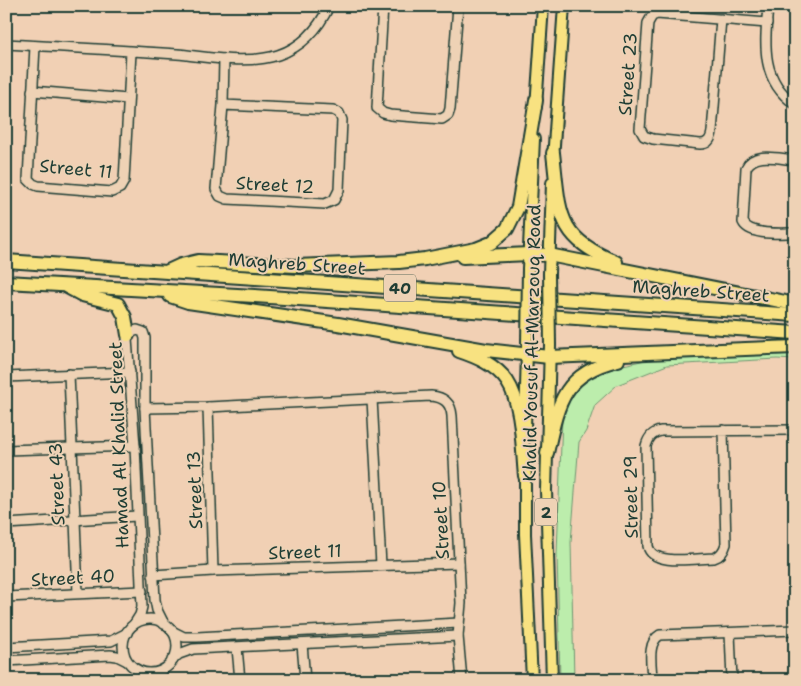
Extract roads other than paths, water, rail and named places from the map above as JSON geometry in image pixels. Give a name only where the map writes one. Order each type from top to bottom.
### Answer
[{"type":"highway","points":[[166,272],[198,262],[295,266],[399,262],[484,246],[497,239],[507,229],[515,216],[521,196],[536,100]]},
{"type":"highway","points":[[553,153],[560,206],[565,224],[570,232],[589,249],[644,273]]},
{"type":"highway","points":[[425,258],[549,255],[795,304]]},
{"type":"highway","name":"Maghreb Street","points":[[6,261],[795,315]]},
{"type":"highway","name":"Maghreb Street","points":[[6,282],[284,298],[795,333]]},
{"type":"highway","points":[[63,284],[82,295],[118,304],[123,310],[128,335]]},
{"type":"highway","points":[[163,291],[188,302],[338,324],[426,340],[527,350],[651,353],[795,347]]},
{"type":"highway","points":[[426,340],[477,358],[491,366],[507,381],[518,411],[525,476]]},
{"type":"highway","points":[[547,453],[560,404],[574,380],[588,370],[602,364],[651,353]]},
{"type":"main road","name":"Khalid Yousuf Al-Marzouq Road","points":[[532,680],[525,534],[528,269],[536,100],[543,6]]},
{"type":"main road","name":"Khalid Yousuf Al-Marzouq Road","points":[[552,680],[546,490],[550,351],[549,255],[553,153],[564,6]]},
{"type":"street","points":[[6,44],[224,59],[268,58],[290,50],[308,37],[320,22],[329,6]]},
{"type":"street","points":[[383,6],[377,108],[383,113],[390,115],[442,119],[448,115],[450,109],[458,6]]},
{"type":"street","points":[[768,6],[766,46],[768,70],[781,92],[795,104]]},
{"type":"street","name":"Street 23","points":[[721,19],[712,132],[709,140],[706,143],[700,144],[653,139],[644,136],[640,129],[650,17],[658,14],[721,19],[767,23]]},
{"type":"street","name":"Street 11","points":[[35,46],[27,173],[29,180],[38,186],[112,192],[120,188],[124,180],[131,52]]},
{"type":"street","name":"Street 12","points":[[223,104],[333,110],[339,113],[342,120],[339,190],[334,200],[325,204],[226,199],[220,196],[216,189],[223,104],[224,59]]},
{"type":"street","points":[[32,90],[128,99]]},
{"type":"street","points":[[795,160],[757,157],[749,163],[746,168],[743,222],[747,228],[753,231],[795,233]]},
{"type":"street","name":"Hamad Al Khalid Street","points":[[135,623],[142,609],[142,590],[128,335],[137,330],[145,335],[145,408],[153,575],[155,605],[164,624]]},
{"type":"street","points":[[6,377],[130,372]]},
{"type":"street","name":"Street 43","points":[[69,374],[78,594]]},
{"type":"street","name":"Street 10","points":[[372,399],[432,396],[442,398],[448,403],[452,412],[461,603],[458,636],[462,680]]},
{"type":"street","points":[[145,408],[372,399],[381,565]]},
{"type":"street","name":"Street 13","points":[[208,407],[213,571]]},
{"type":"street","name":"Street 29","points":[[723,430],[726,544],[723,552],[714,558],[668,560],[654,556],[650,553],[648,546],[646,446],[653,434],[661,431],[723,430],[795,430]]},
{"type":"street","points":[[6,450],[135,446]]},
{"type":"street","points":[[136,471],[143,474],[148,470]]},
{"type":"street","points":[[136,489],[141,484],[149,488]]},
{"type":"street","points":[[6,524],[137,516]]},
{"type":"street","name":"Street 11","points":[[153,575],[213,571],[459,563]]},
{"type":"street","name":"Street 40","points":[[6,597],[142,590]]},
{"type":"street","points":[[8,646],[114,640],[127,632],[135,623],[152,619],[164,624],[172,631],[184,637],[459,623]]},
{"type":"street","points":[[338,642],[342,636],[339,629]]},
{"type":"street","points":[[353,629],[349,635],[353,642]]},
{"type":"street","points":[[652,680],[651,650],[658,636],[666,634],[795,630]]},
{"type":"street","points":[[163,680],[176,646],[172,631]]},
{"type":"street","points":[[127,632],[123,647],[127,661]]},
{"type":"street","points":[[730,633],[732,680]]},
{"type":"street","points":[[138,670],[155,672],[186,651],[196,649],[458,636]]},
{"type":"street","points":[[196,649],[192,643],[197,637]]},
{"type":"street","points":[[101,641],[104,646],[104,651],[101,655]]},
{"type":"street","points":[[302,644],[305,680]]},
{"type":"street","points":[[27,660],[24,655],[24,649],[29,645]]},
{"type":"street","points":[[7,661],[12,657],[12,651],[8,646]]},
{"type":"street","points":[[238,648],[240,680]]},
{"type":"street","points":[[7,661],[101,655],[117,656],[138,670],[145,680]]}]
